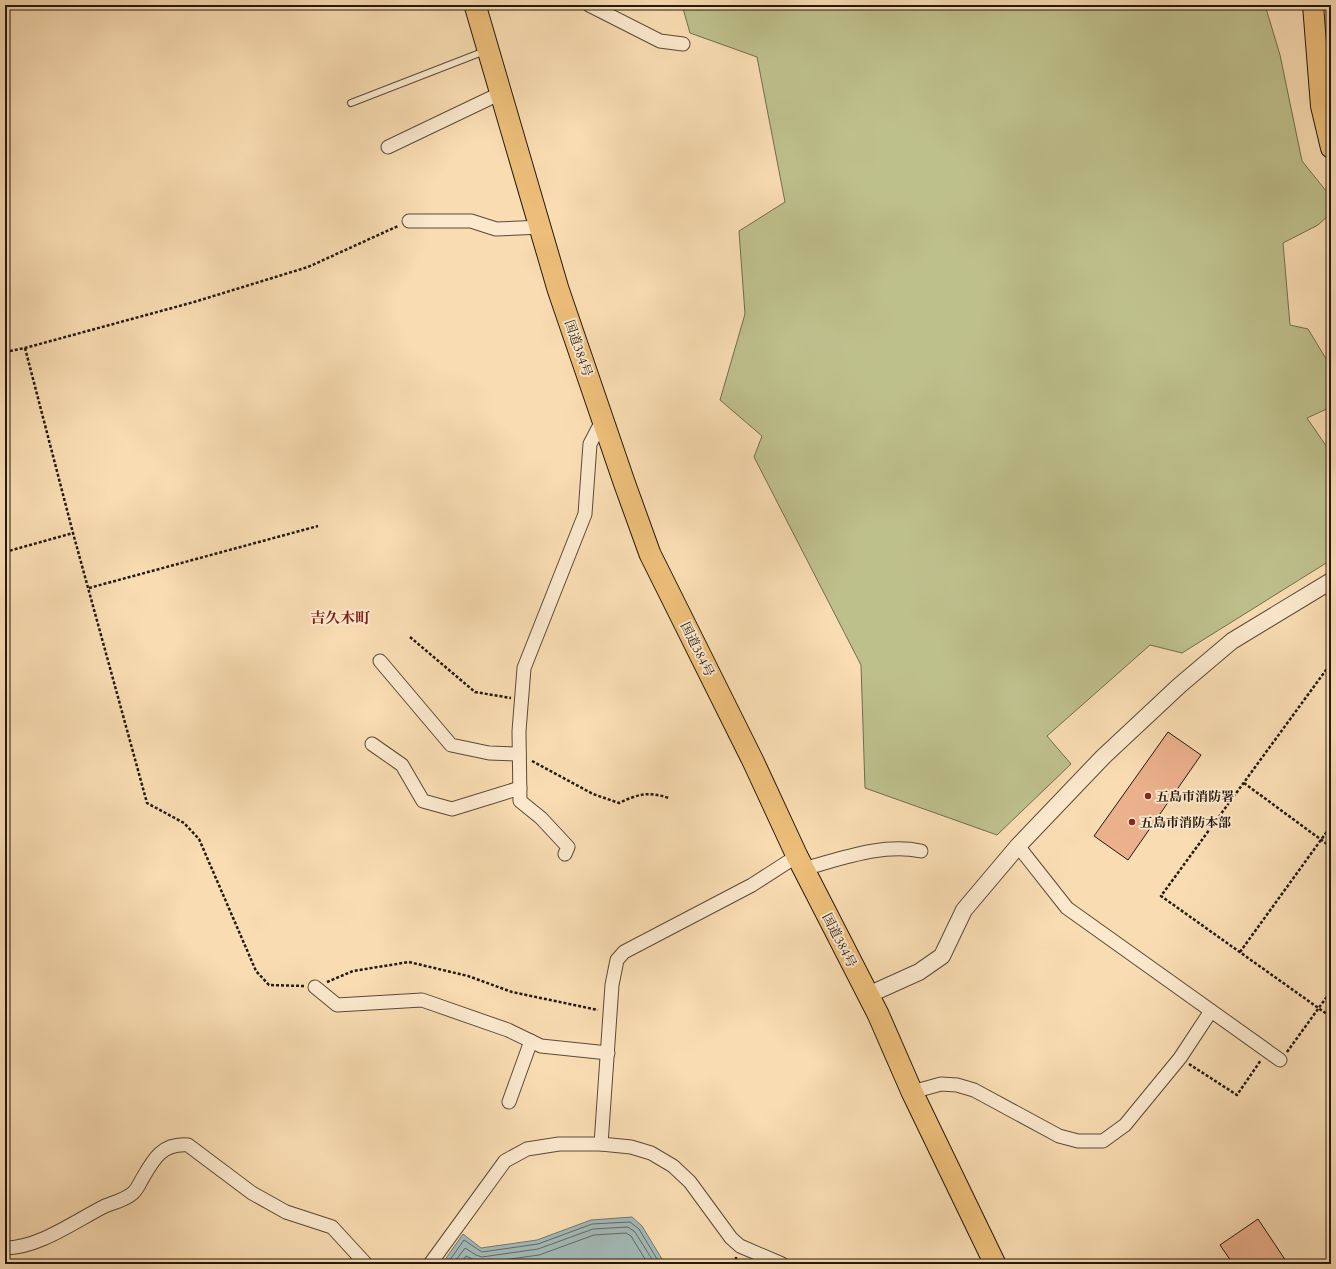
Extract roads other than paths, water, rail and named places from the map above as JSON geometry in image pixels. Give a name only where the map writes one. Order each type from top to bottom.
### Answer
[{"type":"highway","name":"国道384号","points":[[475,5],[542,227],[558,289],[650,554],[753,761],[800,863],[878,1014],[912,1092],[995,1264]]},
{"type":"main road","points":[[1314,5],[1321,106],[1331,148]]},
{"type":"street","points":[[589,5],[660,41],[683,44]]},
{"type":"street","points":[[388,147],[501,93]]},
{"type":"street","points":[[409,221],[471,221],[496,229],[542,227]]},
{"type":"street","points":[[565,854],[568,847],[541,818],[520,801],[519,731],[521,700],[524,668],[585,514],[590,444],[603,419]]},
{"type":"street","points":[[868,995],[919,972],[942,956],[964,910],[1018,846],[1103,757],[1180,685],[1232,641],[1331,581]]},
{"type":"street","points":[[380,660],[451,745],[489,754],[519,754]]},
{"type":"street","points":[[372,744],[402,764],[423,801],[452,809],[520,788]]},
{"type":"street","points":[[1018,846],[1067,908],[1280,1060]]},
{"type":"street","points":[[601,1144],[612,985],[617,960],[624,952],[752,884],[800,863],[872,850],[910,849],[921,851]]},
{"type":"street","points":[[315,987],[337,1005],[422,1000],[508,1030],[541,1046],[608,1053]]},
{"type":"street","points":[[912,1092],[941,1084],[957,1085],[974,1090],[1059,1136],[1078,1141],[1103,1142],[1125,1125],[1180,1058],[1211,1011]]},
{"type":"street","points":[[509,1102],[531,1041]]},
{"type":"street","points":[[5,1248],[18,1248],[35,1243],[106,1206],[123,1199],[134,1192],[156,1156],[176,1144],[188,1145],[252,1193],[286,1212],[332,1228],[366,1264]]},
{"type":"street","points":[[430,1264],[505,1161],[527,1149],[559,1144],[601,1144],[631,1147],[651,1153],[673,1166],[690,1182],[734,1241],[740,1246],[782,1264]]},
{"type":"lane","points":[[350,103],[488,50]]},
{"type":"water","points":[[632,1217],[642,1226],[665,1264],[442,1264],[463,1234],[481,1248],[537,1240],[591,1220]]},
{"type":"place","name":"五島市消防署","points":[[1148,796]]},
{"type":"place","name":"五島市消防本部","points":[[1132,822]]},
{"type":"district","name":"吉久木町","points":[[340,618]]}]
